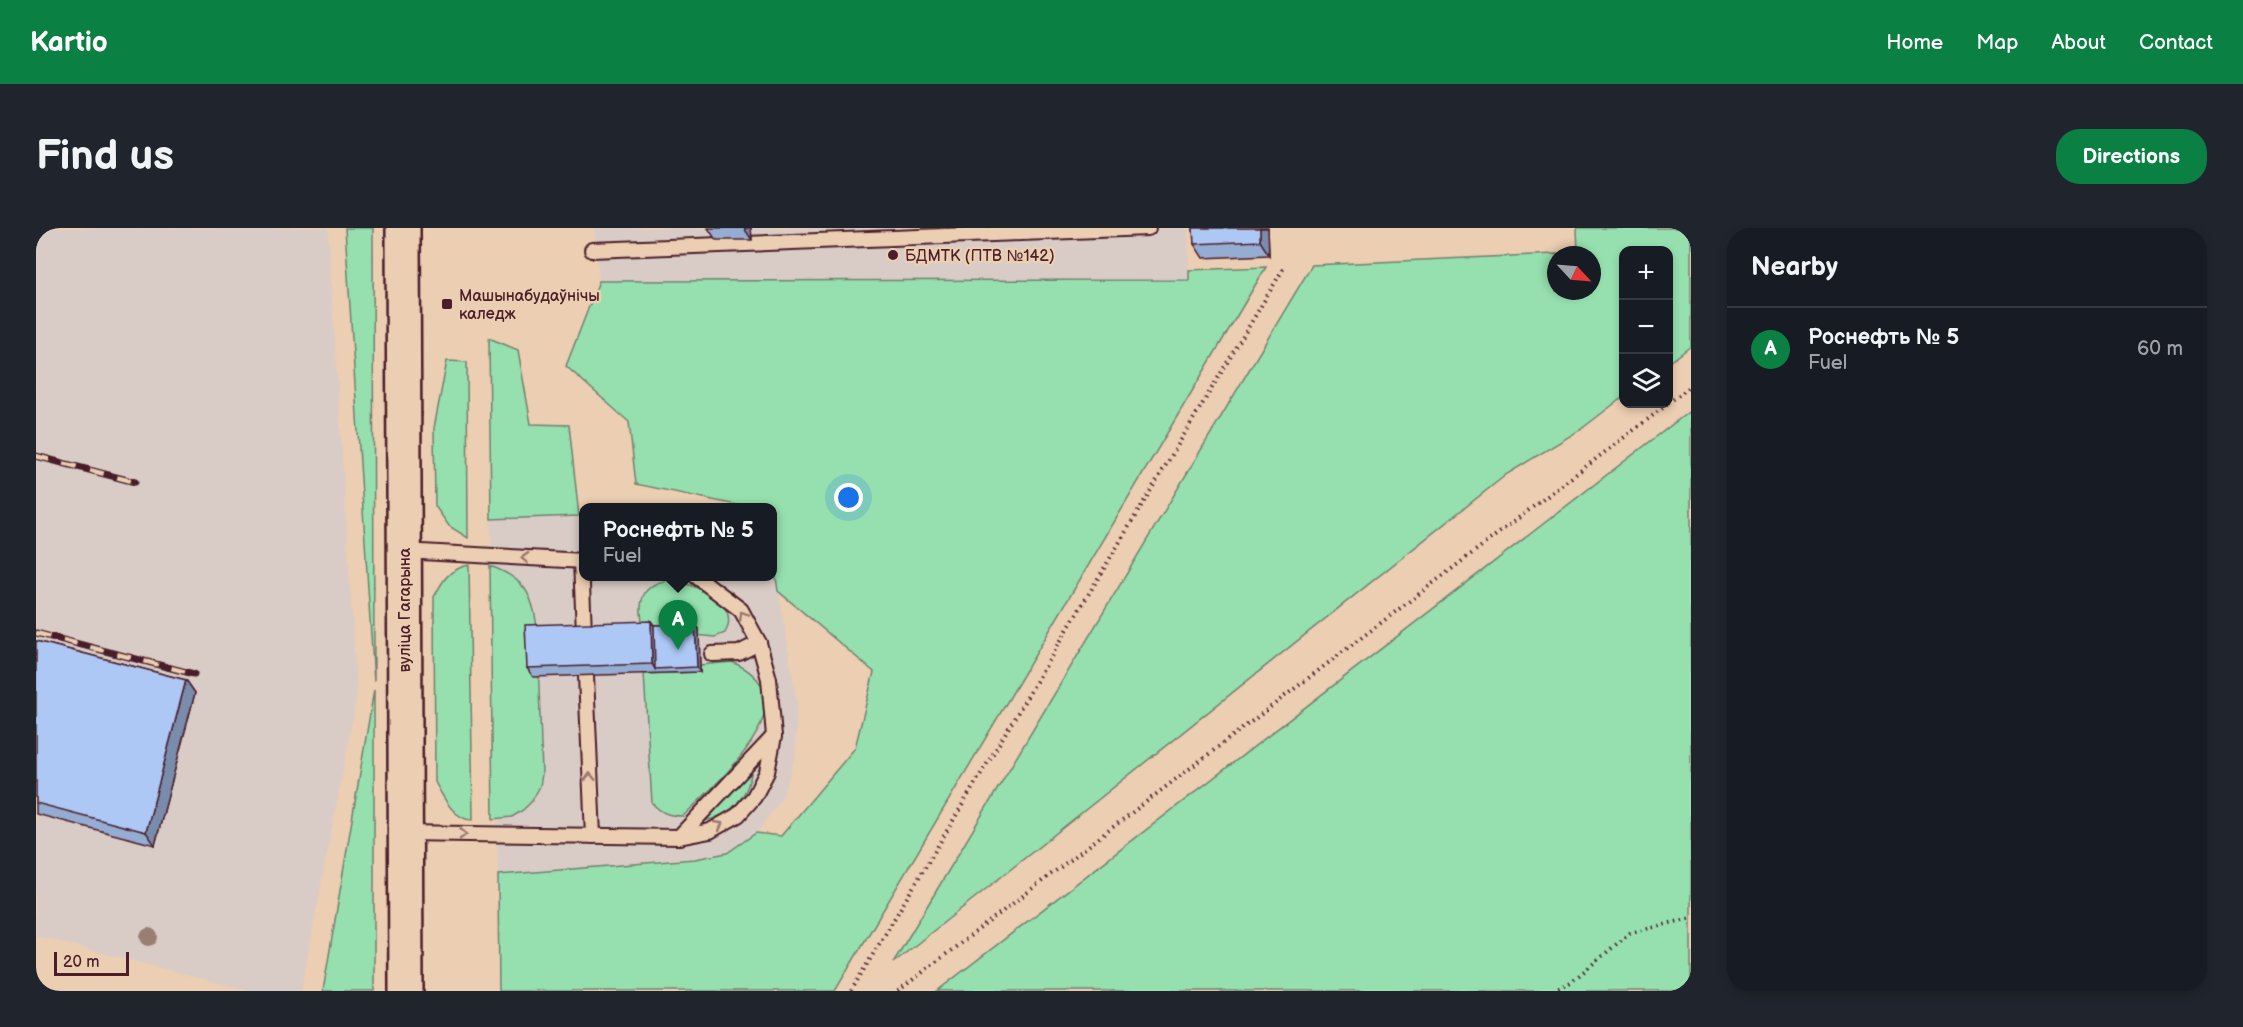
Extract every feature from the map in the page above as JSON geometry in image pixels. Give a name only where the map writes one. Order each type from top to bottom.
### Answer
[{"type":"main road","name":"вуліца Гагарына","points":[[403,228],[406,991]]},
{"type":"lane","points":[[592,250],[914,233],[1148,228]]},
{"type":"lane","points":[[403,551],[579,561]]},
{"type":"lane","points":[[583,581],[584,633]]},
{"type":"lane","points":[[405,833],[679,837],[710,831],[738,815],[753,797],[767,772],[774,736],[769,679],[759,643],[741,610],[703,581]]},
{"type":"lane","points":[[712,654],[739,653],[759,643]]},
{"type":"lane","points":[[586,676],[593,836]]},
{"type":"lane","points":[[679,837],[774,736]]},
{"type":"path","points":[[851,991],[1285,266]]},
{"type":"path","points":[[1673,399],[1691,386]]},
{"type":"path","points":[[898,991],[1661,408]]},
{"type":"path","points":[[1553,991],[1571,982],[1630,933],[1691,918]]},
{"type":"shaded area","points":[[36,228],[328,228],[357,696],[301,991],[250,991],[36,936]]},
{"type":"shaded area","name":"БДМТК (ПТВ №142)","points":[[594,228],[716,228],[752,239],[751,228],[1188,228],[1189,280],[599,281]]},
{"type":"shaded area","points":[[579,516],[579,581],[777,581],[797,703],[795,758],[781,800],[756,833],[727,853],[695,859],[498,875],[491,519]]},
{"type":"green space","points":[[345,228],[373,228],[374,682]]},
{"type":"green space","points":[[1577,228],[1691,228],[1691,346],[1673,360],[1673,246],[1619,246],[1619,400],[1580,430],[1507,474],[893,963],[1312,265],[1547,254],[1547,300],[1601,300],[1601,246],[1578,246]]},
{"type":"green space","points":[[1266,267],[835,991],[499,991],[498,875],[695,859],[727,853],[756,833],[781,836],[855,748],[874,672],[778,591],[777,503],[727,503],[636,484],[629,422],[566,366],[599,281],[1189,280],[1189,270]]},
{"type":"green space","points":[[489,338],[518,350],[531,424],[569,425],[579,516],[491,519]]},
{"type":"green space","points":[[447,361],[467,362],[468,538],[449,526],[435,506],[434,428]]},
{"type":"green space","points":[[1691,410],[1691,991],[937,991]]},
{"type":"green space","points":[[469,565],[473,820],[466,819],[455,812],[435,782],[434,597],[447,576],[456,569]]},
{"type":"green space","points":[[490,566],[519,582],[533,606],[537,628],[542,774],[540,786],[532,801],[523,810],[512,817],[493,819]]},
{"type":"green space","points":[[674,581],[691,585],[713,596],[727,612],[728,622],[725,633],[715,637],[644,630],[641,612],[643,597],[646,591],[659,582]]},
{"type":"green space","points":[[732,662],[756,678],[765,696],[763,718],[752,740],[736,762],[699,801],[683,816],[666,813],[652,803],[644,674],[700,672],[700,665]]},
{"type":"green space","points":[[374,690],[374,991],[323,991]]},
{"type":"green space","points":[[752,769],[747,788],[737,803],[723,814],[704,821]]},
{"type":"building","points":[[1193,228],[1260,228],[1260,241],[1194,244]]},
{"type":"building","points":[[651,621],[652,664],[527,668],[525,625]]},
{"type":"building","points":[[695,624],[697,667],[655,669],[654,625]]},
{"type":"building","points":[[36,641],[186,680],[146,832],[36,803]]},
{"type":"railway","points":[[36,456],[135,482]]},
{"type":"railway","points":[[36,633],[194,674]]},
{"type":"place","name":"БДМТК (ПТВ №142)","points":[[893,255]]},
{"type":"place","name":"Машынабудаўнічы каледж","points":[[447,304]]},
{"type":"place","name":"Роснефть № 5","points":[[678,650]]}]
